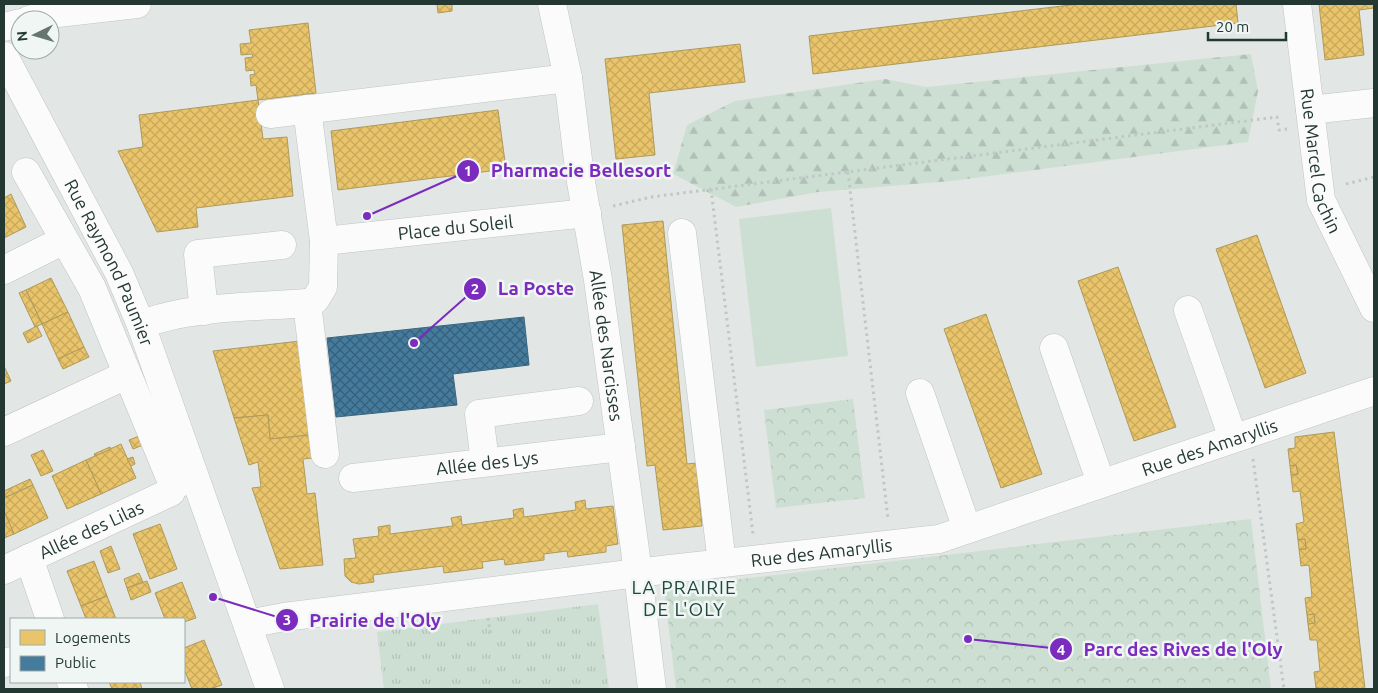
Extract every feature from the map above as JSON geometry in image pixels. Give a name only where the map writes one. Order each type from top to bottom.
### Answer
[{"type":"street","points":[[60,13],[136,4]]},
{"type":"street","name":"Allée des Narcisses","points":[[552,4],[568,78],[621,447],[652,689]]},
{"type":"street","name":"Rue Marcel Cachin","points":[[1298,4],[1321,200],[1374,308]]},
{"type":"street","name":"Rue Raymond Paumier","points":[[4,56],[119,273],[141,325],[184,482]]},
{"type":"street","points":[[270,114],[568,78]]},
{"type":"street","points":[[1311,118],[1374,103]]},
{"type":"street","points":[[141,325],[154,319],[204,311],[307,303],[315,300],[323,287],[324,241],[307,109]]},
{"type":"street","name":"Rue Raymond Paumier","points":[[26,172],[92,288],[126,375],[184,482],[248,624],[270,689]]},
{"type":"street","name":"Place du Soleil","points":[[324,241],[586,213]]},
{"type":"street","points":[[682,233],[722,563]]},
{"type":"street","points":[[4,270],[64,240]]},
{"type":"street","points":[[204,311],[198,254],[282,245]]},
{"type":"street","points":[[307,303],[325,454]]},
{"type":"street","points":[[1188,310],[1241,435]]},
{"type":"street","points":[[1054,348],[1101,483]]},
{"type":"street","points":[[4,432],[126,375]]},
{"type":"street","name":"Rue des Amaryllis","points":[[248,624],[284,617],[637,573],[939,539],[1374,391]]},
{"type":"street","points":[[920,393],[967,529]]},
{"type":"street","points":[[485,462],[479,414],[579,401]]},
{"type":"street","name":"Allée des Lys","points":[[353,478],[621,447]]},
{"type":"street","name":"Allée des Lilas","points":[[4,570],[171,492],[184,482]]},
{"type":"street","points":[[29,558],[50,618]]},
{"type":"path","points":[[586,213],[651,197],[1277,117],[1279,130],[1311,118]]},
{"type":"path","points":[[848,172],[890,544]]},
{"type":"path","points":[[711,189],[756,559]]},
{"type":"path","points":[[1241,435],[1284,689]]},
{"type":"green space","points":[[1251,54],[1258,91],[1248,142],[952,181],[818,192],[736,207],[673,174],[687,125],[735,101],[885,79],[926,87]]},
{"type":"green space","points":[[831,208],[848,356],[756,367],[739,219]]},
{"type":"green space","points":[[853,399],[865,498],[776,508],[764,410]]},
{"type":"green space","points":[[1251,519],[1271,689],[676,689],[664,588]]},
{"type":"green space","points":[[598,604],[609,689],[384,689],[377,632]]},
{"type":"building: Logements","points":[[437,4],[452,4],[452,11],[438,13]]},
{"type":"building: Logements","points":[[1079,4],[1236,4],[1238,23],[813,74],[809,36]]},
{"type":"building: Logements","points":[[1319,4],[1374,4],[1374,8],[1359,10],[1364,55],[1325,60]]},
{"type":"building: Logements","points":[[308,23],[316,93],[258,100],[256,85],[251,86],[250,75],[255,74],[254,70],[246,71],[245,58],[253,57],[252,54],[241,55],[240,44],[251,43],[249,30]]},
{"type":"building: Logements","points":[[740,44],[745,82],[649,93],[655,155],[616,159],[605,59]]},
{"type":"building: Logements","points":[[258,100],[263,139],[287,137],[293,196],[196,208],[198,227],[157,232],[118,151],[143,147],[139,115]]},
{"type":"building: Logements","points":[[498,110],[506,169],[338,190],[331,131]]},
{"type":"building: Logements","points":[[11,194],[26,227],[4,238],[4,198]]},
{"type":"building: Logements","points":[[663,221],[687,464],[696,463],[702,526],[663,530],[655,465],[647,466],[622,225]]},
{"type":"building: Logements","points":[[1257,235],[1306,373],[1265,388],[1216,249]]},
{"type":"building: Logements","points":[[1118,267],[1176,427],[1134,441],[1078,281]]},
{"type":"building: Logements","points":[[51,278],[68,312],[42,324],[26,290]]},
{"type":"building: Logements","points":[[26,290],[42,324],[35,327],[19,293]]},
{"type":"building: Logements","points":[[68,312],[84,347],[58,359],[42,324]]},
{"type":"building: Logements","points":[[986,314],[1042,474],[1001,488],[944,329]]},
{"type":"building: Logements","points":[[37,326],[42,336],[28,343],[23,333]]},
{"type":"building: Logements","points":[[300,341],[310,435],[270,439],[268,415],[234,418],[213,351]]},
{"type":"building: Logements","points":[[84,347],[89,357],[63,369],[58,359]]},
{"type":"building: Logements","points":[[4,366],[11,381],[4,384]]},
{"type":"building: Logements","points":[[268,415],[270,439],[310,435],[313,458],[303,459],[307,494],[315,493],[323,565],[280,569],[252,488],[261,487],[258,462],[249,465],[234,418]]},
{"type":"building: Logements","points":[[1334,432],[1365,689],[1316,688],[1314,672],[1320,671],[1317,640],[1310,640],[1308,624],[1315,623],[1314,614],[1307,615],[1305,598],[1312,597],[1309,565],[1301,566],[1299,549],[1306,549],[1305,539],[1298,540],[1296,524],[1304,522],[1300,491],[1293,492],[1291,475],[1298,474],[1296,465],[1290,466],[1288,449],[1295,448],[1295,437]]},
{"type":"building: Logements","points":[[139,436],[143,445],[133,449],[129,440]]},
{"type":"building: Logements","points":[[121,444],[136,478],[101,494],[86,460]]},
{"type":"building: Logements","points":[[110,447],[111,449],[95,456],[94,454]]},
{"type":"building: Logements","points":[[43,450],[53,471],[41,476],[31,455]]},
{"type":"building: Logements","points":[[133,457],[135,464],[131,466],[127,459]]},
{"type":"building: Logements","points":[[86,460],[101,494],[67,509],[52,476]]},
{"type":"building: Logements","points":[[1296,465],[1298,474],[1291,475],[1290,466]]},
{"type":"building: Logements","points":[[30,479],[33,485],[4,498],[4,491]]},
{"type":"building: Logements","points":[[33,485],[48,518],[14,534],[4,511],[4,498]]},
{"type":"building: Logements","points":[[585,500],[586,509],[613,506],[618,544],[606,546],[606,552],[568,557],[567,551],[544,554],[544,560],[505,565],[504,559],[482,562],[483,568],[444,573],[443,566],[373,575],[374,582],[359,584],[351,582],[345,576],[344,559],[356,558],[353,539],[379,536],[378,527],[390,525],[390,534],[453,526],[451,518],[461,516],[462,525],[514,518],[513,510],[523,508],[524,517],[576,510],[575,502]]},
{"type":"building: Logements","points":[[4,511],[14,534],[4,538]]},
{"type":"building: Logements","points":[[160,524],[177,569],[150,579],[133,534]]},
{"type":"building: Logements","points":[[1305,539],[1306,549],[1299,549],[1298,540]]},
{"type":"building: Logements","points":[[111,546],[120,569],[108,573],[100,551]]},
{"type":"building: Logements","points":[[94,561],[107,596],[81,606],[67,571]]},
{"type":"building: Logements","points":[[139,573],[143,582],[127,588],[124,579]]},
{"type":"building: Logements","points":[[147,581],[151,592],[131,600],[127,588]]},
{"type":"building: Logements","points":[[182,582],[196,618],[185,622],[185,618],[165,618],[155,593]]},
{"type":"building: Logements","points":[[107,596],[116,618],[86,618],[81,606]]},
{"type":"building: Logements","points":[[1314,614],[1315,623],[1308,624],[1307,615]]},
{"type":"building: Logements","points":[[204,640],[222,685],[210,689],[192,689],[185,672],[185,648]]},
{"type":"building: Logements","points":[[109,683],[140,683],[142,689],[112,689]]},
{"type":"building: Public","points":[[524,317],[529,365],[453,374],[457,405],[336,417],[327,338]]},
{"type":"place","name":"Pharmacie Bellesort","points":[[367,216]]},
{"type":"place","name":"La Poste","points":[[414,343]]},
{"type":"place","name":"Prairie de l'Oly","points":[[213,597]]},
{"type":"place","name":"Parc des Rives de l'Oly","points":[[968,639]]},
{"type":"district","name":"LA PRAIRIE DE L'OLY","points":[[684,598]]}]
